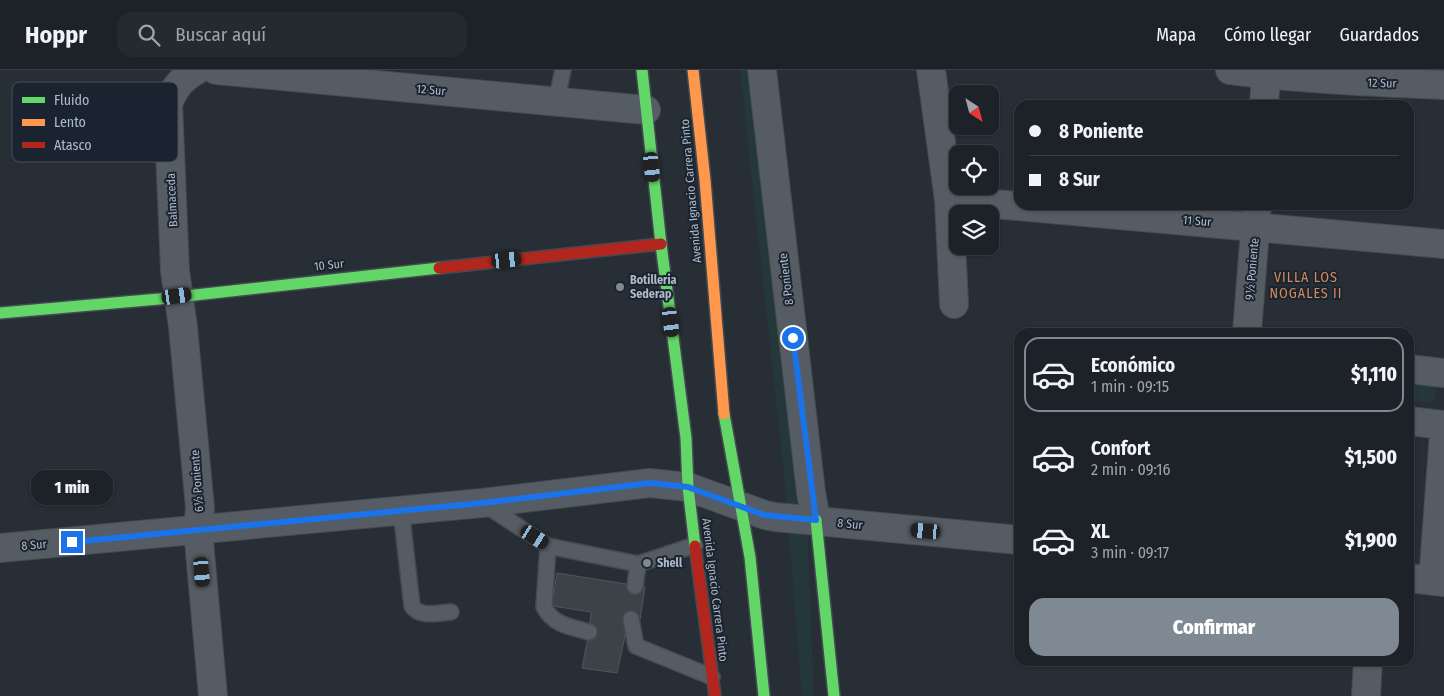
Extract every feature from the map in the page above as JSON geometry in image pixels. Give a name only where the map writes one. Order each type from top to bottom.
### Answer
[{"type":"main road","name":"Avenida Ignacio Carrera Pinto","points":[[642,70],[661,244],[686,438],[688,487],[715,696]]},
{"type":"main road","name":"Avenida Ignacio Carrera Pinto","points":[[693,70],[705,180],[725,422],[750,557],[764,696]]},
{"type":"main road","name":"10 Sur","points":[[0,314],[661,244]]},
{"type":"main road","name":"8 Poniente","points":[[816,520],[834,696]]},
{"type":"street","name":"12 Sur","points":[[216,70],[646,110]]},
{"type":"street","name":"8 Poniente","points":[[762,70],[811,492],[816,520]]},
{"type":"street","points":[[931,70],[949,200],[954,304]]},
{"type":"street","name":"12 Sur","points":[[1230,70],[1360,82],[1444,85]]},
{"type":"street","name":"Balmaceda","points":[[178,85],[190,74]]},
{"type":"street","points":[[1264,100],[1266,74]]},
{"type":"street","name":"Balmaceda","points":[[171,162],[177,296]]},
{"type":"street","name":"11 Sur","points":[[949,200],[1014,203]]},
{"type":"street","name":"11 Sur","points":[[1141,210],[1256,216],[1444,244]]},
{"type":"street","name":"9½ Poniente","points":[[1247,328],[1256,216]]},
{"type":"street","name":"6½ Poniente","points":[[177,296],[183,327],[199,501],[198,530],[213,696]]},
{"type":"street","points":[[1414,370],[1444,373]]},
{"type":"street","points":[[1414,422],[1444,425]]},
{"type":"street","points":[[1429,580],[1444,433]]},
{"type":"street","name":"8 Sur","points":[[0,548],[482,503],[650,483],[688,487],[764,515],[1014,540]]},
{"type":"street","points":[[1366,696],[1368,666]]},
{"type":"lane","points":[[556,102],[563,70]]},
{"type":"lane","points":[[482,503],[548,546],[638,564],[695,546]]},
{"type":"lane","points":[[401,510],[412,606],[420,614],[451,612]]},
{"type":"lane","points":[[548,546],[544,607],[547,615],[558,623],[589,632]]},
{"type":"lane","points":[[635,586],[638,564]]},
{"type":"lane","points":[[631,619],[630,644],[712,677]]},
{"type":"green space","points":[[740,70],[755,70],[807,527],[814,696],[802,696],[784,475]]},
{"type":"green space","points":[[1414,382],[1437,384],[1433,403],[1414,401]]},
{"type":"building","points":[[557,573],[645,587],[640,620],[626,618],[624,641],[617,673],[582,668],[591,612],[552,606]]},
{"type":"traffic: fast","points":[[642,70],[661,244],[686,438],[688,487],[695,546]]},
{"type":"traffic: fast","points":[[0,313],[159,299],[439,268]]},
{"type":"traffic: fast","points":[[724,414],[750,557],[764,696]]},
{"type":"traffic: fast","points":[[816,520],[834,696]]},
{"type":"traffic: slow","points":[[693,70],[705,180],[724,414]]},
{"type":"traffic: jam","points":[[439,268],[661,244]]},
{"type":"traffic: jam","points":[[695,546],[715,696]]},
{"type":"place","name":"Botilleria Sederap","points":[[620,287]]},
{"type":"place","name":"Shell","points":[[647,563]]},
{"type":"district","name":"VILLA LOS NOGALES II","points":[[1306,286]]},
{"type":"route","points":[[72,542],[244,524],[482,503],[650,483],[688,487],[764,515],[816,520],[793,338]]}]
